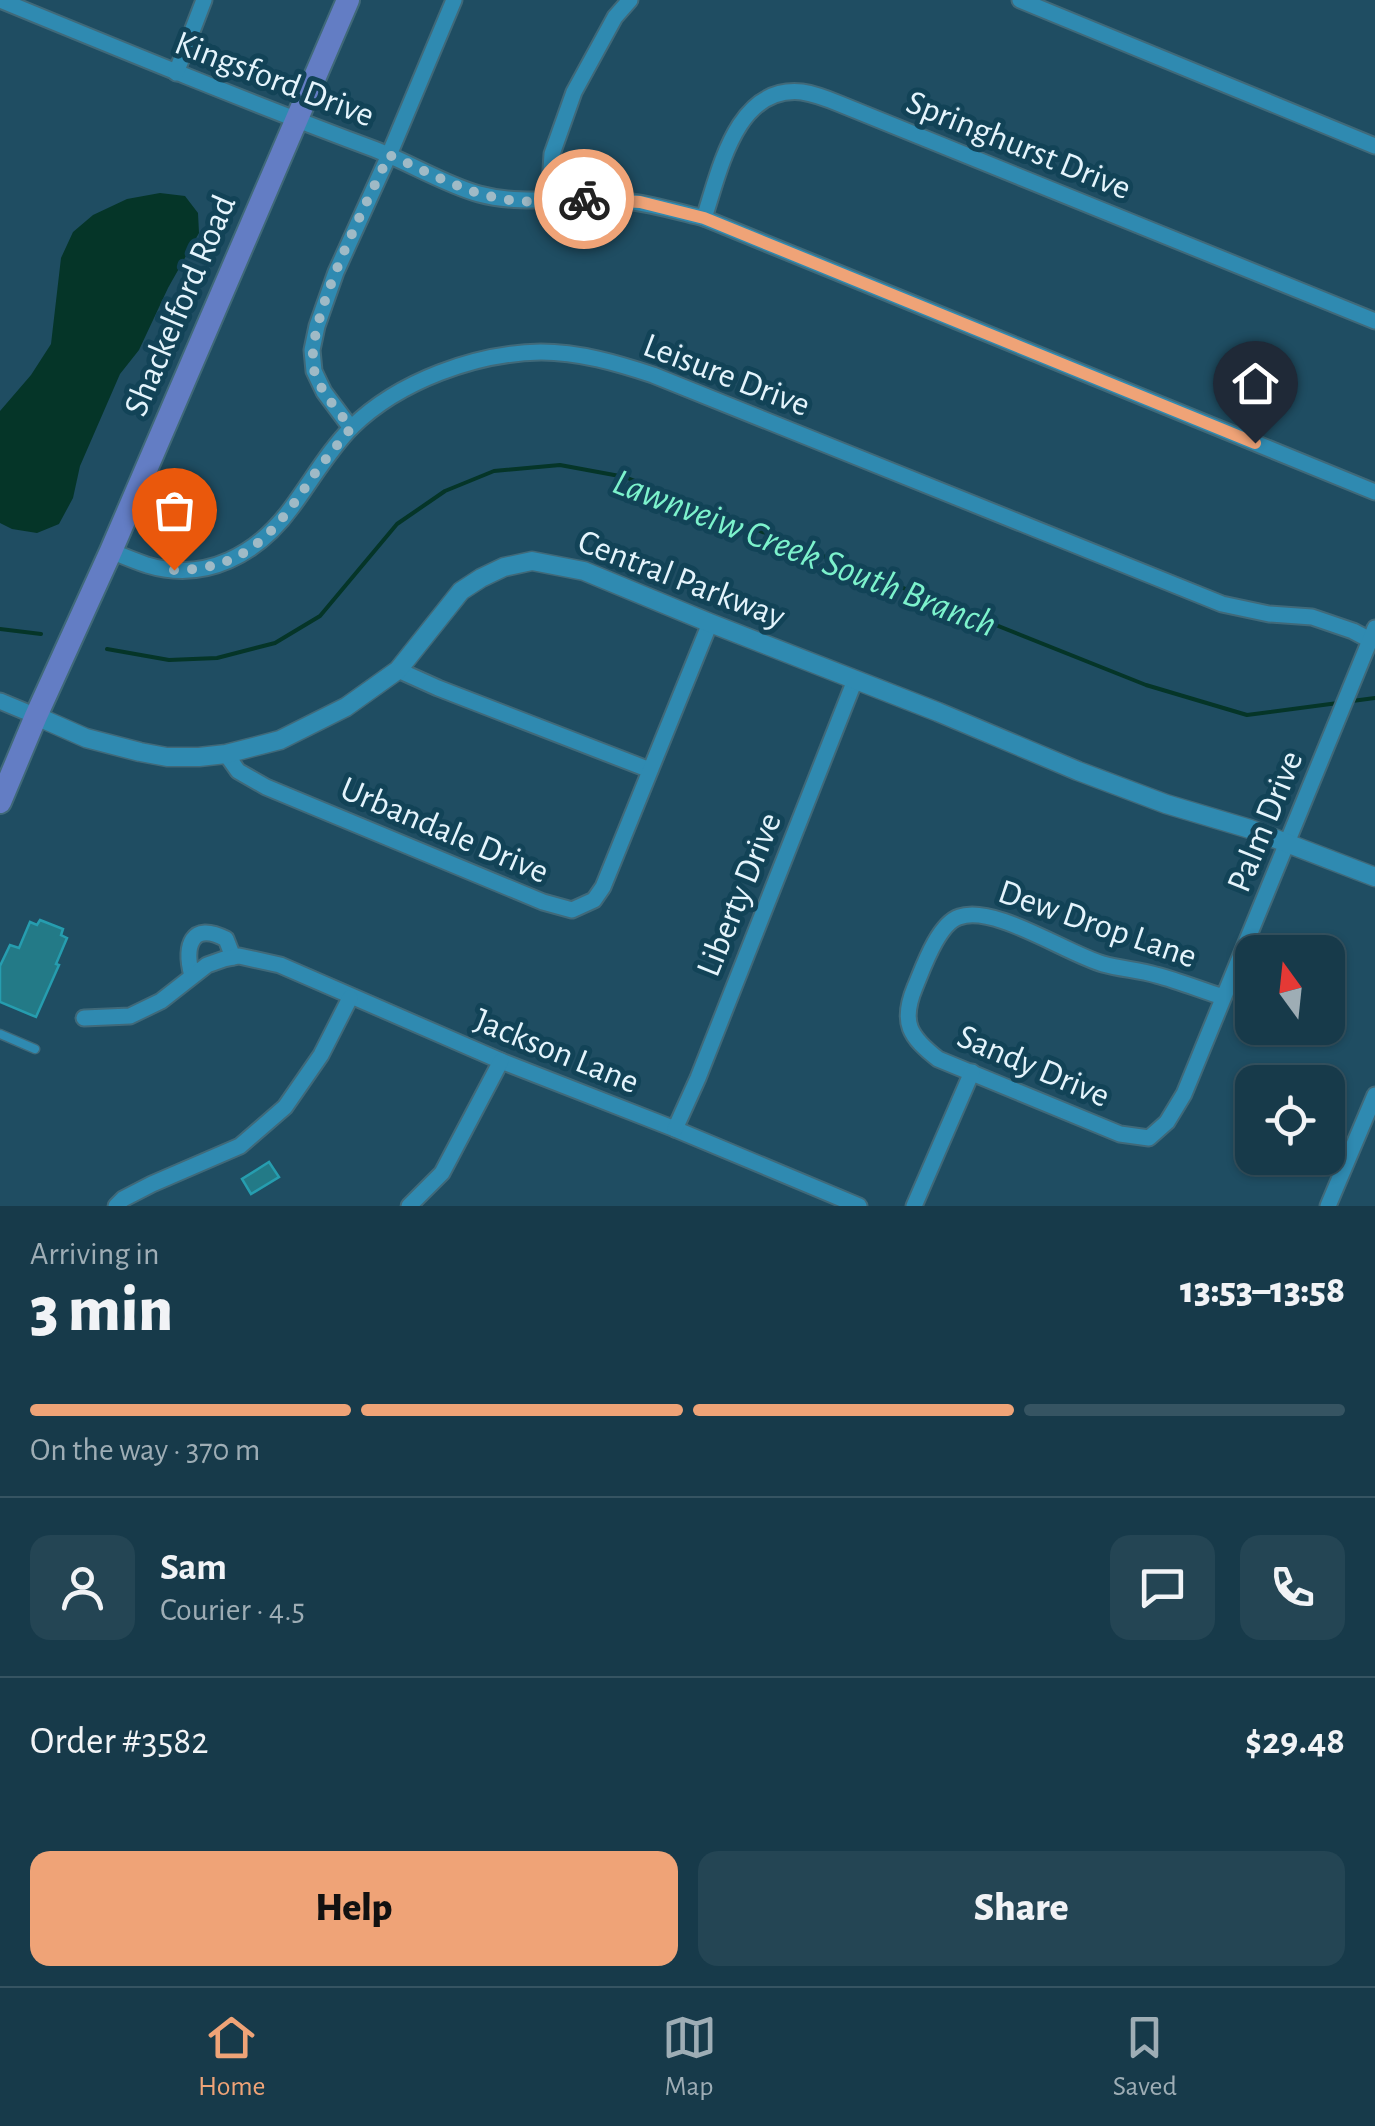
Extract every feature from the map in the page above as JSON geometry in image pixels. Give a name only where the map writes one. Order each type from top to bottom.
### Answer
[{"type":"main road","name":"Shackelford Road","points":[[0,802],[348,0]]},
{"type":"street","name":"Kingsford Drive","points":[[0,0],[474,192],[502,199],[640,202],[704,218],[1375,492]]},
{"type":"street","points":[[176,73],[204,0]]},
{"type":"street","points":[[351,428],[324,392],[314,371],[312,350],[317,326],[336,272],[454,0]]},
{"type":"street","points":[[549,201],[552,154],[574,92],[615,17],[630,0]]},
{"type":"street","points":[[1020,0],[1055,7],[1375,146]]},
{"type":"street","name":"Springhurst Drive","points":[[704,218],[740,122],[766,98],[800,92],[829,100],[1375,321]]},
{"type":"street","name":"Leisure Drive","points":[[112,551],[148,566],[174,570],[209,568],[240,557],[267,536],[351,428],[376,407],[423,380],[482,360],[541,352],[598,359],[653,375],[1222,604],[1269,614],[1312,617],[1372,634]]},
{"type":"street","name":"Central Parkway","points":[[0,701],[86,738],[167,756],[198,758],[280,740],[346,707],[398,670],[462,591],[480,578],[504,567],[532,562],[584,571],[1092,776],[1166,804],[1250,829],[1375,877]]},
{"type":"street","name":"Urbandale Drive","points":[[226,754],[238,771],[266,787],[543,902],[572,910],[594,900],[603,887],[710,623]]},
{"type":"street","name":"Palm Drive","points":[[1149,1138],[1167,1122],[1184,1094],[1372,634]]},
{"type":"street","points":[[398,670],[650,770]]},
{"type":"street","name":"Liberty Drive","points":[[675,1129],[856,680]]},
{"type":"street","name":"Dew Drop Lane","points":[[954,918],[974,913],[1000,920],[1101,964],[1156,975],[1222,997]]},
{"type":"street","name":"Sandy Drive","points":[[954,918],[940,934],[912,996],[908,1024],[920,1044],[938,1059],[1120,1134],[1149,1138]]},
{"type":"street","name":"Jackson Lane","points":[[192,976],[188,962],[194,937],[200,932],[212,932],[226,940],[233,957],[280,965],[501,1062],[859,1206]]},
{"type":"street","points":[[84,1018],[130,1016],[160,1001],[208,965],[233,957]]},
{"type":"street","points":[[116,1206],[152,1184],[240,1146],[285,1107],[321,1055],[350,998]]},
{"type":"street","points":[[410,1206],[442,1173],[501,1062]]},
{"type":"street","points":[[914,1206],[972,1072]]},
{"type":"street","points":[[1328,1206],[1375,1095]]},
{"type":"lane","points":[[0,1034],[34,1049]]},
{"type":"shaded area","points":[[160,193],[185,196],[198,213],[199,233],[139,350],[120,374],[80,466],[73,498],[59,524],[37,533],[12,529],[0,523],[0,411],[51,344],[61,258],[73,232],[93,215],[127,199]]},
{"type":"building","points":[[40,920],[63,929],[61,935],[67,938],[36,1017],[0,1002],[0,966],[10,945],[19,948],[30,922],[37,925]]},
{"type":"building","points":[[269,1162],[279,1177],[251,1194],[242,1179]]},
{"type":"waterway","name":"Lawnveiw Creek South Branch","points":[[107,649],[169,660],[217,658],[275,643],[320,616],[397,524],[445,491],[494,471],[560,465],[625,477],[1146,685],[1247,715],[1338,703]]},
{"type":"waterway","name":"Lawnveiw Creek South Branch","points":[[0,629],[41,634]]},
{"type":"waterway","name":"Lawnveiw Creek South Branch","points":[[1352,701],[1375,698]]},
{"type":"way so far","points":[[174,570],[224,564],[267,536],[351,428],[324,392],[314,371],[312,350],[336,272],[389,155],[474,192],[502,199],[584,199]]},
{"type":"route","points":[[584,199],[640,202],[704,218],[1255,443]]}]
